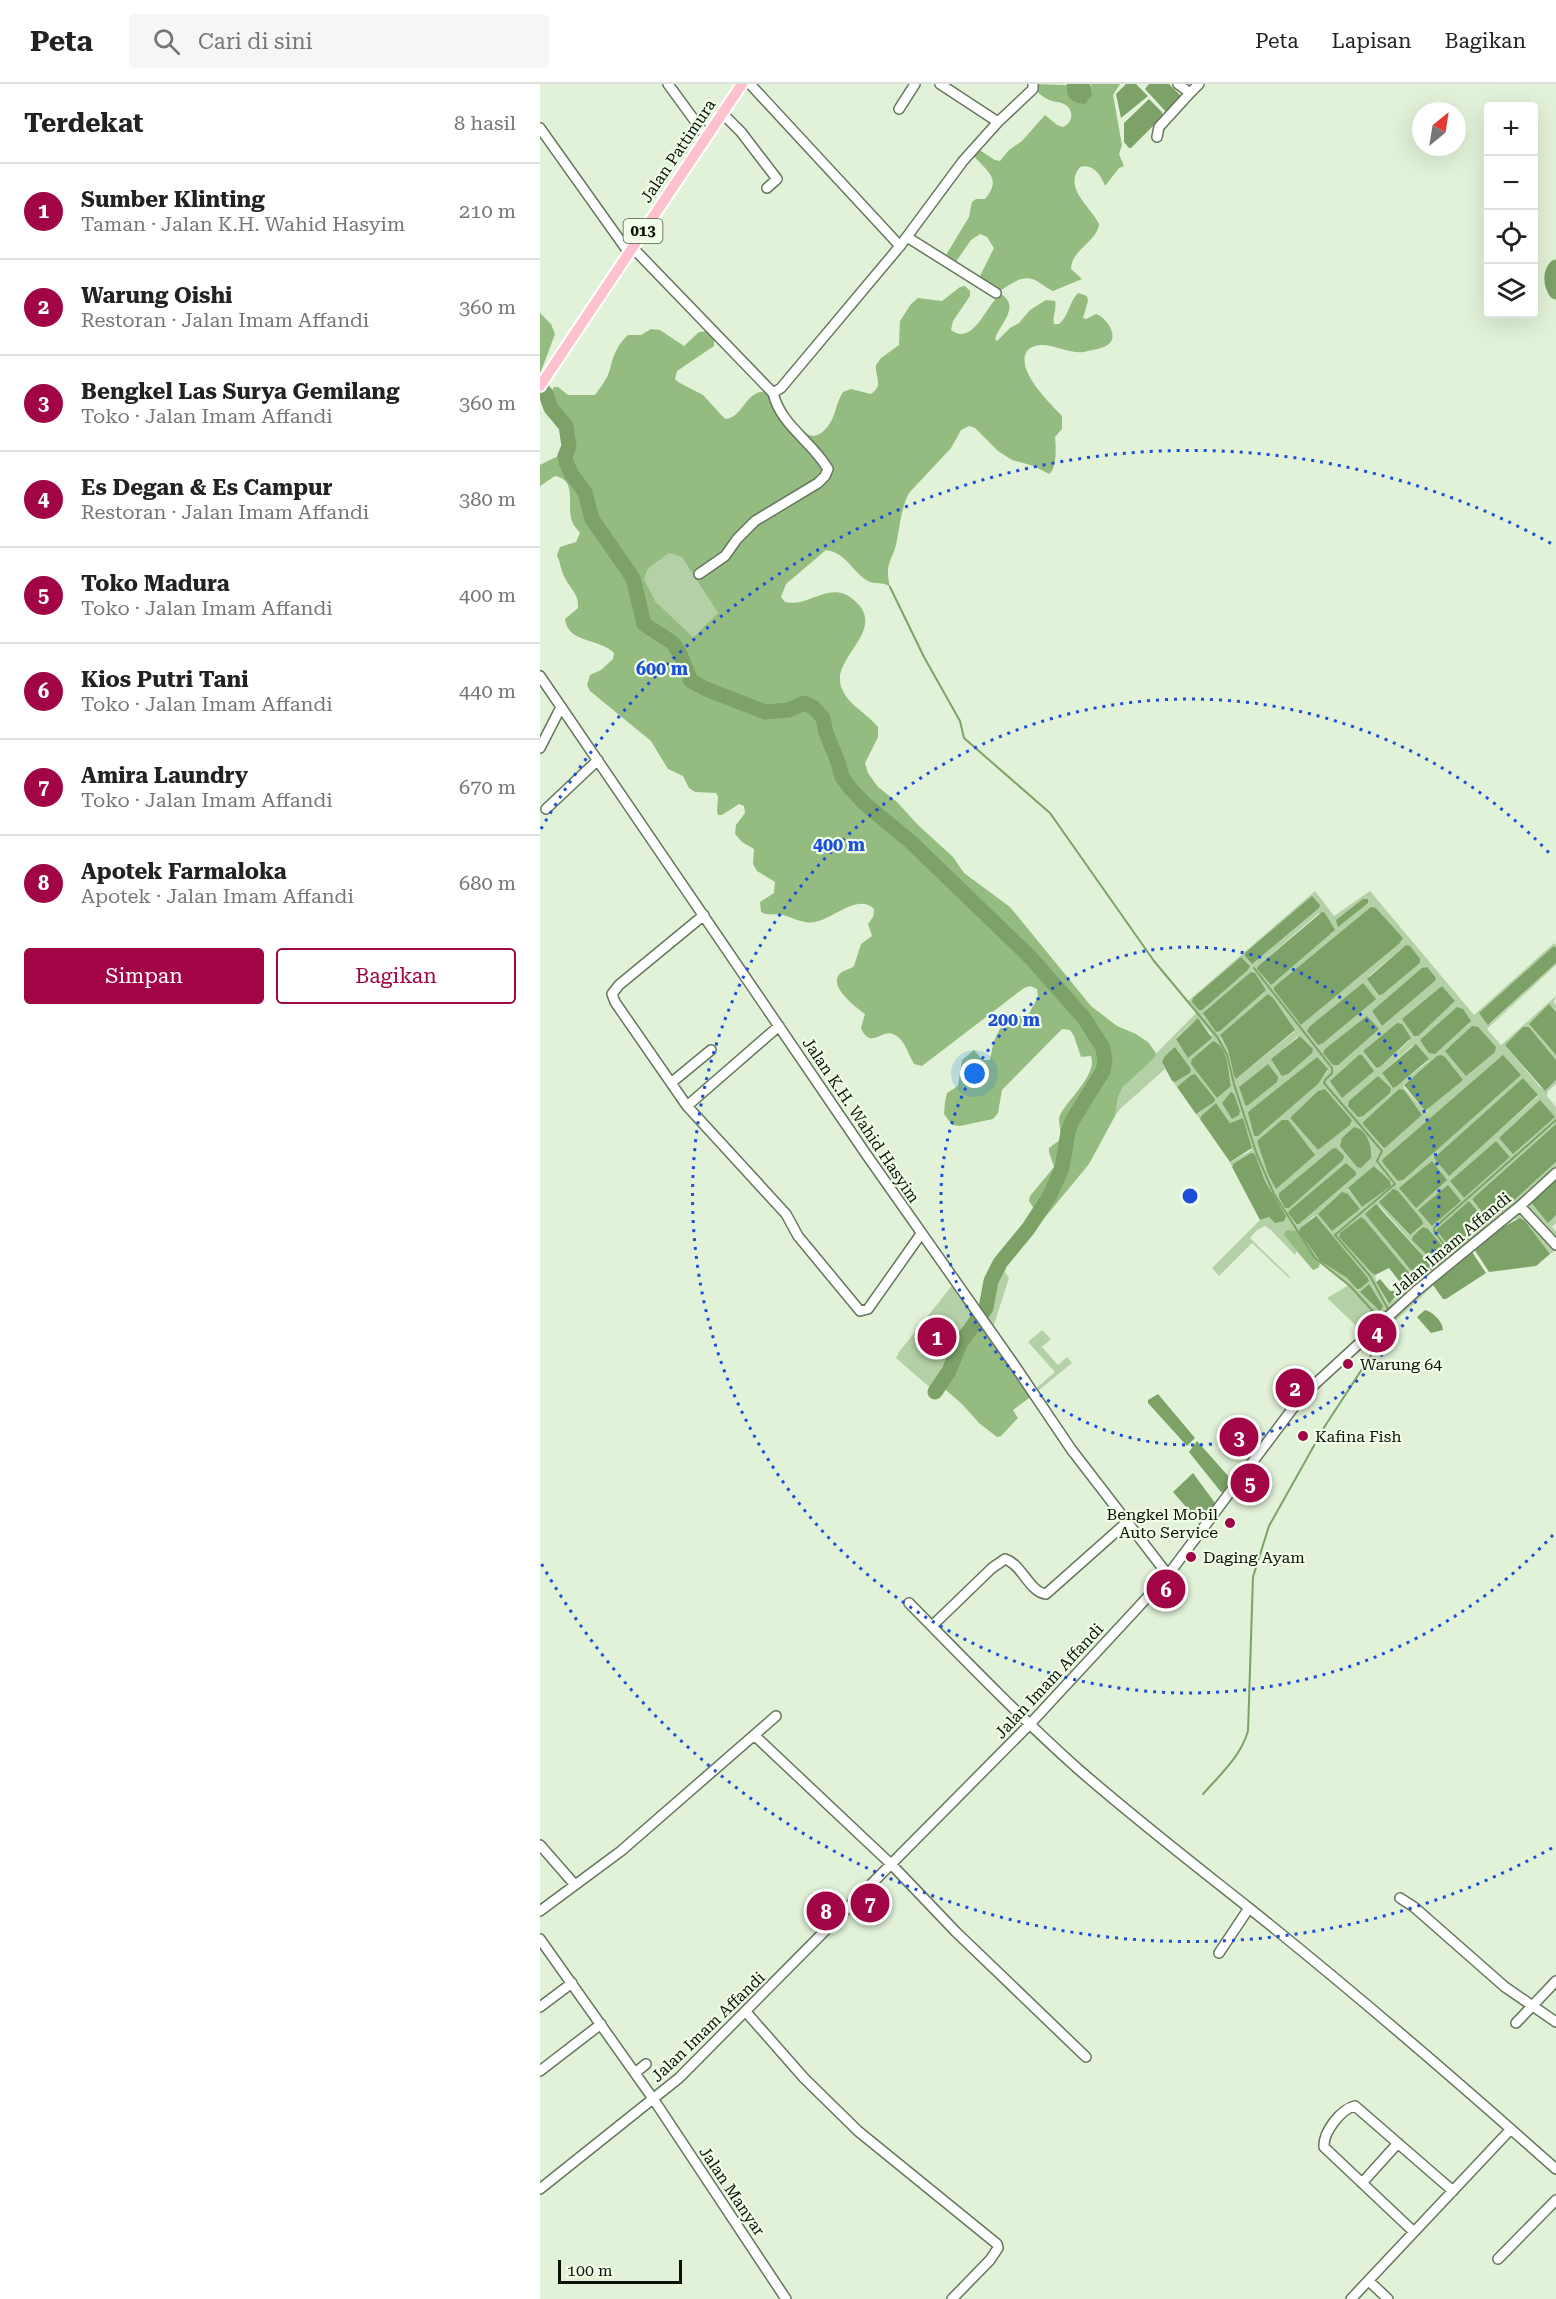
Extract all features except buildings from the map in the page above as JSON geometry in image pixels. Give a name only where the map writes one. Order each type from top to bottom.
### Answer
[{"type":"main road","name":"Jalan Pattimura","points":[[542,383],[742,84]]},
{"type":"street","points":[[668,84],[706,136]]},
{"type":"street","points":[[750,84],[900,246]]},
{"type":"street","points":[[899,109],[915,84]]},
{"type":"street","points":[[940,84],[998,122]]},
{"type":"street","points":[[772,393],[789,380],[900,246],[963,161],[998,122],[1033,89],[1033,84]]},
{"type":"street","points":[[1178,84],[1190,93]]},
{"type":"street","points":[[1157,137],[1159,127],[1199,84]]},
{"type":"street","points":[[722,113],[741,132],[777,179],[767,188]]},
{"type":"street","points":[[540,128],[630,250],[772,393],[787,421],[824,463],[828,472],[813,486],[755,521],[737,539],[725,556],[699,574]]},
{"type":"street","points":[[907,237],[996,293]]},
{"type":"street","name":"Jalan K.H. Wahid Hasyim","points":[[540,675],[921,1234],[1071,1449],[1168,1575]]},
{"type":"street","points":[[540,748],[561,707]]},
{"type":"street","points":[[546,809],[598,760]]},
{"type":"street","points":[[704,915],[619,985],[612,994],[615,1002],[687,1106],[786,1214],[798,1236],[860,1311],[868,1309],[921,1234]]},
{"type":"street","points":[[687,1106],[779,1026]]},
{"type":"street","points":[[672,1083],[711,1050]]},
{"type":"street","name":"Jalan Imam Affandi","points":[[540,2189],[679,2078],[1030,1724],[1168,1575],[1291,1409],[1318,1380],[1415,1292],[1520,1206],[1556,1173]]},
{"type":"street","points":[[1520,1206],[1556,1245]]},
{"type":"street","points":[[932,1626],[992,1568],[1005,1559],[1012,1562],[1038,1591],[1046,1594],[1126,1523]]},
{"type":"street","points":[[909,1603],[1030,1724],[1128,1812],[1249,1908],[1556,2169]]},
{"type":"street","points":[[540,1911],[621,1851],[776,1716]]},
{"type":"street","points":[[754,1735],[892,1864],[956,1932],[1086,2057]]},
{"type":"street","points":[[540,1845],[575,1885]]},
{"type":"street","points":[[1400,1898],[1414,1907],[1506,1988],[1556,2022]]},
{"type":"street","points":[[1219,1953],[1249,1908]]},
{"type":"street","name":"Jalan Manyar","points":[[540,1939],[654,2100],[786,2299]]},
{"type":"street","points":[[1516,2023],[1556,1981]]},
{"type":"street","points":[[540,2007],[572,1983]]},
{"type":"street","points":[[746,2012],[804,2078],[858,2131],[997,2244],[996,2253],[952,2299]]},
{"type":"street","points":[[540,2071],[601,2024]]},
{"type":"street","points":[[635,2073],[646,2064]]},
{"type":"street","points":[[1414,2232],[1324,2147],[1324,2140],[1331,2127],[1350,2107],[1355,2106],[1453,2191]]},
{"type":"street","points":[[1351,2299],[1511,2129]]},
{"type":"street","points":[[1362,2183],[1398,2144]]},
{"type":"street","points":[[1498,2259],[1556,2200]]},
{"type":"street","points":[[1369,2281],[1388,2299]]},
{"type":"shaded area","points":[[1033,84],[1092,86],[1090,84],[1120,84],[1113,95],[1122,145],[1119,154],[1124,166],[1119,168],[1105,186],[1093,168],[1080,167],[1076,175],[1076,190],[1099,224],[1094,236],[1072,262],[1071,269],[1082,279],[1053,291],[1028,278],[1017,280],[996,293],[977,282],[994,248],[987,237],[980,234],[971,240],[953,266],[943,260],[969,217],[972,202],[976,199],[985,199],[993,186],[991,175],[973,155],[978,149],[1000,161],[1045,115],[1063,127],[1071,120],[1068,107],[1045,98],[1033,89]]},
{"type":"shaded area","points":[[1067,84],[1090,84],[1092,95],[1085,104],[1076,102],[1068,96]]},
{"type":"shaded area","points":[[1126,84],[1136,84],[1148,96],[1121,118],[1116,94]]},
{"type":"shaded area","points":[[1149,84],[1169,84],[1181,96],[1167,113],[1145,89]]},
{"type":"shaded area","points":[[1149,99],[1163,116],[1129,148],[1124,142],[1124,123]]},
{"type":"shaded area","points":[[965,286],[970,291],[970,296],[953,321],[951,330],[959,334],[973,329],[1001,294],[1007,299],[1009,310],[995,339],[997,341],[1010,328],[1019,323],[1030,310],[1046,300],[1055,301],[1054,324],[1059,324],[1078,293],[1087,296],[1088,301],[1083,318],[1086,319],[1096,314],[1111,329],[1110,342],[1101,348],[1079,352],[1041,345],[1027,351],[1025,359],[1030,376],[1042,395],[1062,416],[1062,429],[1055,437],[1052,471],[1049,474],[1034,466],[1012,460],[998,451],[975,428],[969,426],[961,430],[951,448],[906,499],[888,572],[890,587],[868,581],[839,555],[826,550],[786,584],[781,597],[785,602],[793,603],[834,592],[852,598],[860,606],[865,616],[865,627],[843,666],[840,676],[841,686],[847,698],[878,727],[878,737],[865,763],[868,773],[878,787],[897,802],[953,857],[964,873],[1010,907],[1091,1006],[1117,1026],[1148,1042],[1156,1053],[1154,1058],[1123,1087],[1118,1097],[1115,1116],[1089,1164],[1042,1221],[1029,1201],[1030,1196],[1054,1167],[1049,1148],[1061,1139],[1060,1115],[1090,1071],[1091,1056],[1081,1057],[1070,1030],[1062,1029],[1002,1090],[998,1113],[993,1119],[960,1126],[952,1125],[944,1114],[947,1093],[958,1086],[962,1060],[974,1050],[983,1060],[990,1060],[999,1030],[1013,1015],[1027,1017],[1038,997],[1037,989],[1030,986],[1024,988],[922,1066],[914,1064],[904,1044],[895,1035],[890,1033],[869,1038],[865,1035],[861,1028],[865,1014],[846,998],[838,987],[837,981],[839,974],[854,966],[861,944],[872,936],[868,924],[873,917],[874,909],[868,905],[853,905],[815,922],[761,912],[760,902],[774,893],[775,882],[757,871],[753,864],[754,849],[742,842],[735,834],[736,825],[745,813],[744,806],[739,804],[722,815],[718,815],[716,793],[695,792],[689,788],[683,776],[668,769],[651,741],[590,691],[587,685],[590,675],[601,670],[613,659],[614,653],[608,648],[578,637],[567,627],[565,619],[578,608],[578,603],[557,555],[560,547],[576,542],[580,533],[574,526],[570,515],[570,494],[567,482],[555,476],[540,486],[540,465],[562,454],[569,446],[565,426],[551,408],[547,398],[554,387],[558,387],[568,395],[595,395],[608,376],[618,347],[628,335],[641,335],[651,329],[660,330],[684,346],[699,332],[708,331],[714,339],[714,346],[677,371],[675,379],[678,382],[703,395],[725,419],[736,415],[756,394],[761,392],[770,395],[779,402],[802,430],[810,435],[818,435],[831,422],[843,392],[851,389],[871,394],[875,391],[878,384],[876,365],[881,358],[899,345],[900,321],[911,304],[918,298],[942,301],[960,287]],"holes":[[[669,553],[682,557],[718,613],[693,637],[656,602],[644,579],[648,569]]]},
{"type":"shaded area","points":[[540,313],[551,324],[555,334],[540,374]]},
{"type":"shaded area","points":[[669,553],[682,556],[718,613],[693,637],[656,602],[644,579],[648,569]]},
{"type":"shaded area","points":[[1315,891],[1334,916],[1370,891],[1474,1015],[1554,943],[1556,948],[1554,946],[1489,1025],[1556,963],[1556,965],[1487,1029],[1501,1045],[1556,996],[1554,1002],[1556,1012],[1549,1005],[1529,1024],[1556,1055],[1556,1060],[1529,1027],[1505,1045],[1540,1087],[1545,1090],[1556,1080],[1556,1084],[1548,1091],[1547,1096],[1556,1107],[1556,1124],[1472,1199],[1490,1221],[1556,1162],[1556,1178],[1548,1222],[1556,1215],[1556,1223],[1552,1227],[1556,1231],[1556,1250],[1550,1254],[1525,1221],[1515,1219],[1463,1259],[1383,1332],[1381,1321],[1367,1336],[1327,1298],[1349,1285],[1315,1258],[1297,1231],[1284,1235],[1297,1251],[1295,1255],[1265,1226],[1257,1230],[1250,1238],[1289,1278],[1252,1243],[1219,1276],[1212,1268],[1260,1220],[1269,1217],[1274,1222],[1286,1216],[1265,1181],[1255,1154],[1232,1167],[1229,1161],[1252,1150],[1243,1118],[1230,1123],[1216,1103],[1200,1119],[1196,1114],[1214,1099],[1195,1074],[1177,1087],[1173,1082],[1189,1073],[1191,1069],[1175,1047],[1163,1065],[1165,1069],[1115,1116],[1118,1097],[1123,1087],[1197,1012],[1188,1001]],"holes":[[[1376,908],[1403,938],[1400,943],[1301,1025],[1274,990]],[[1319,913],[1333,933],[1258,966]],[[1406,945],[1420,963],[1383,994],[1369,976]],[[1425,967],[1435,981],[1382,1026],[1372,1011]],[[1442,986],[1455,1001],[1416,1037]],[[1274,999],[1295,1031],[1236,1079],[1228,1050],[1220,1037]],[[1198,1018],[1212,1035],[1176,1039],[1177,1037]],[[1397,1023],[1409,1041],[1380,1067],[1375,1068],[1363,1051]],[[1300,1036],[1313,1050],[1272,1059],[1297,1037]],[[1213,1041],[1222,1049],[1229,1067],[1231,1086],[1217,1098],[1192,1059]],[[1412,1046],[1428,1061],[1397,1086],[1392,1087],[1382,1073]],[[1441,1055],[1427,1112],[1404,1088],[1404,1084]],[[1317,1057],[1328,1071],[1318,1084],[1258,1136],[1254,1136],[1249,1111]],[[1268,1064],[1247,1106],[1239,1087]],[[1523,1078],[1538,1096],[1449,1175],[1435,1158]],[[1325,1089],[1352,1120],[1350,1125],[1318,1150],[1290,1118]],[[1399,1089],[1422,1115],[1385,1148],[1363,1122]],[[1496,1141],[1510,1157],[1464,1198],[1450,1181]],[[1332,1149],[1285,1208],[1279,1193]],[[1376,1167],[1391,1184],[1362,1207],[1348,1189]],[[1357,1174],[1299,1224],[1295,1224],[1288,1213]],[[1395,1190],[1422,1220],[1409,1235],[1380,1202]],[[1378,1204],[1433,1267],[1419,1280]],[[1314,1216],[1369,1280],[1359,1290],[1347,1278],[1320,1261],[1299,1232],[1300,1228]],[[1361,1217],[1370,1226],[1407,1291],[1388,1304],[1376,1282],[1375,1275],[1339,1235]]]},
{"type":"shaded area","points":[[1312,896],[1320,905],[1319,908],[1252,964],[1245,953]]},
{"type":"shaded area","points":[[1363,899],[1368,899],[1368,903],[1338,927],[1336,920]]},
{"type":"shaded area","points":[[1371,907],[1376,908],[1403,938],[1400,943],[1301,1025],[1274,987]]},
{"type":"shaded area","points":[[1322,912],[1325,913],[1335,930],[1271,985],[1257,969],[1258,966]]},
{"type":"shaded area","points":[[1406,945],[1410,946],[1420,959],[1420,963],[1379,995],[1367,979]]},
{"type":"shaded area","points":[[1554,946],[1556,963],[1488,1025],[1479,1013]]},
{"type":"shaded area","points":[[1241,957],[1250,966],[1248,970],[1202,1010],[1199,1010],[1192,1002],[1193,998]]},
{"type":"shaded area","points":[[1427,967],[1436,978],[1435,981],[1382,1026],[1372,1011],[1422,968]]},
{"type":"shaded area","points":[[1251,972],[1255,973],[1266,990],[1220,1031],[1216,1032],[1203,1013]]},
{"type":"shaded area","points":[[1363,983],[1376,999],[1318,1045],[1307,1031],[1309,1027]]},
{"type":"shaded area","points":[[1442,986],[1455,1001],[1418,1036],[1414,1036],[1402,1019]]},
{"type":"shaded area","points":[[1268,994],[1274,999],[1295,1030],[1236,1079],[1228,1050],[1220,1035]]},
{"type":"shaded area","points":[[1549,1004],[1556,1012],[1556,1055],[1529,1024]]},
{"type":"shaded area","points":[[1457,1007],[1463,1009],[1471,1021],[1435,1054],[1429,1053],[1420,1040]]},
{"type":"shaded area","points":[[1367,1016],[1379,1029],[1338,1065],[1333,1065],[1323,1053],[1325,1049]]},
{"type":"shaded area","points":[[1198,1018],[1212,1038],[1188,1058],[1176,1039]]},
{"type":"shaded area","points":[[1397,1023],[1402,1024],[1411,1038],[1380,1067],[1376,1068],[1363,1051]]},
{"type":"shaded area","points":[[1472,1026],[1478,1027],[1496,1047],[1495,1052],[1466,1076],[1445,1051]]},
{"type":"shaded area","points":[[1523,1027],[1529,1027],[1556,1060],[1556,1080],[1545,1091],[1505,1045]]},
{"type":"shaded area","points":[[1300,1036],[1313,1049],[1312,1053],[1288,1074],[1282,1076],[1271,1059]]},
{"type":"shaded area","points":[[1213,1041],[1222,1048],[1225,1054],[1231,1086],[1217,1098],[1191,1064],[1192,1059]]},
{"type":"shaded area","points":[[1416,1044],[1429,1059],[1393,1088],[1382,1073]]},
{"type":"shaded area","points":[[1175,1047],[1191,1069],[1190,1073],[1175,1082],[1172,1081],[1162,1062]]},
{"type":"shaded area","points":[[1359,1055],[1362,1055],[1374,1071],[1342,1098],[1330,1081]]},
{"type":"shaded area","points":[[1441,1055],[1463,1080],[1425,1111],[1404,1085]]},
{"type":"shaded area","points":[[1503,1055],[1521,1075],[1403,1180],[1398,1181],[1382,1160]]},
{"type":"shaded area","points":[[1317,1057],[1328,1069],[1318,1084],[1258,1136],[1254,1136],[1249,1111]]},
{"type":"shaded area","points":[[1268,1064],[1278,1077],[1277,1082],[1247,1106],[1245,1105],[1239,1087]]},
{"type":"shaded area","points":[[1195,1074],[1215,1099],[1196,1114],[1177,1087]]},
{"type":"shaded area","points":[[1378,1076],[1391,1088],[1390,1093],[1363,1116],[1358,1117],[1348,1106],[1349,1101]]},
{"type":"shaded area","points":[[1523,1078],[1538,1095],[1449,1176],[1434,1158]]},
{"type":"shaded area","points":[[1325,1089],[1352,1120],[1350,1125],[1318,1150],[1290,1118],[1318,1091]]},
{"type":"shaded area","points":[[1399,1089],[1404,1090],[1422,1115],[1385,1148],[1363,1122]]},
{"type":"shaded area","points":[[1231,1092],[1234,1094],[1240,1111],[1239,1115],[1232,1119],[1222,1103]]},
{"type":"shaded area","points":[[1540,1100],[1555,1117],[1513,1154],[1499,1138]]},
{"type":"shaded area","points":[[1216,1103],[1230,1123],[1243,1118],[1252,1148],[1230,1162],[1200,1119]]},
{"type":"shaded area","points":[[1282,1120],[1288,1120],[1315,1155],[1276,1189],[1268,1174],[1257,1141]]},
{"type":"shaded area","points":[[1556,1124],[1556,1162],[1490,1222],[1472,1199]]},
{"type":"shaded area","points":[[1354,1127],[1362,1131],[1371,1148],[1371,1158],[1361,1168],[1357,1167],[1340,1146],[1342,1138]]},
{"type":"shaded area","points":[[1496,1141],[1510,1157],[1464,1198],[1450,1181]]},
{"type":"shaded area","points":[[1336,1148],[1344,1156],[1343,1160],[1289,1208],[1285,1208],[1279,1193]]},
{"type":"shaded area","points":[[1251,1153],[1255,1154],[1265,1181],[1286,1216],[1284,1221],[1275,1223],[1269,1217],[1260,1220],[1232,1167],[1233,1164]]},
{"type":"shaded area","points":[[1432,1161],[1447,1180],[1416,1208],[1399,1188]]},
{"type":"shaded area","points":[[1346,1163],[1356,1172],[1356,1175],[1299,1224],[1296,1224],[1288,1213],[1290,1210]]},
{"type":"shaded area","points":[[1374,1166],[1390,1181],[1391,1186],[1362,1207],[1348,1188]]},
{"type":"shaded area","points":[[1556,1178],[1556,1215],[1548,1223],[1530,1201]]},
{"type":"shaded area","points":[[1448,1185],[1461,1201],[1432,1226],[1418,1210]]},
{"type":"shaded area","points":[[1393,1189],[1398,1191],[1422,1220],[1423,1224],[1410,1235],[1379,1202]]},
{"type":"shaded area","points":[[1342,1192],[1348,1194],[1360,1209],[1332,1231],[1318,1214]]},
{"type":"shaded area","points":[[1469,1201],[1488,1224],[1454,1252],[1436,1230]]},
{"type":"shaded area","points":[[1376,1204],[1433,1267],[1419,1280],[1365,1214]]},
{"type":"shaded area","points":[[1316,1216],[1368,1278],[1369,1281],[1360,1289],[1320,1261],[1299,1232],[1300,1228]]},
{"type":"shaded area","points":[[1361,1217],[1416,1281],[1407,1291],[1389,1268],[1375,1275],[1371,1272],[1339,1237],[1340,1233]]},
{"type":"shaded area","points":[[1520,1218],[1525,1221],[1550,1254],[1536,1266],[1489,1272],[1474,1249],[1503,1227]]},
{"type":"shaded area","points":[[1423,1227],[1428,1229],[1449,1254],[1438,1266],[1412,1240],[1413,1236]]},
{"type":"shaded area","points":[[1286,1230],[1297,1231],[1320,1264],[1318,1268],[1313,1270],[1284,1235]]},
{"type":"shaded area","points":[[1472,1252],[1486,1273],[1443,1299],[1433,1285]]},
{"type":"shaded area","points":[[1003,1261],[1007,1264],[1005,1272],[1009,1278],[991,1334],[980,1319],[961,1342],[949,1371],[935,1392],[896,1358],[899,1352],[955,1282],[981,1318],[994,1273]]},
{"type":"shaded area","points":[[1380,1279],[1390,1291],[1394,1291],[1397,1295],[1389,1304],[1376,1282]]},
{"type":"shaded area","points":[[1369,1284],[1383,1306],[1380,1311],[1360,1292]]},
{"type":"shaded area","points":[[1425,1310],[1437,1318],[1443,1330],[1431,1333],[1417,1317]]},
{"type":"shaded area","points":[[981,1318],[1033,1395],[1013,1410],[1018,1418],[1001,1436],[997,1437],[940,1385],[949,1371],[961,1342]]},
{"type":"shaded area","points":[[1042,1330],[1051,1339],[1042,1347],[1058,1365],[1067,1357],[1072,1363],[1033,1395],[1032,1392],[1055,1372],[1028,1342]]},
{"type":"shaded area","points":[[1158,1394],[1195,1438],[1187,1446],[1148,1403],[1148,1400]]},
{"type":"shaded area","points":[[1197,1441],[1230,1478],[1224,1493],[1189,1452]]},
{"type":"shaded area","points":[[1193,1473],[1215,1503],[1200,1523],[1173,1492]]},
{"type":"waterway","points":[[1556,267],[1552,279],[1556,292]]},
{"type":"waterway","points":[[540,387],[546,394],[551,408],[566,426],[569,446],[565,456],[566,462],[572,475],[585,492],[592,519],[633,578],[644,624],[673,643],[691,681],[765,712],[789,710],[804,703],[813,707],[823,718],[842,777],[851,789],[865,804],[912,843],[1030,957],[1084,1018],[1103,1048],[1105,1061],[1103,1071],[1072,1121],[1062,1168],[1049,1197],[1028,1229],[1000,1263],[991,1281],[986,1308],[961,1342],[949,1371],[935,1392]]},
{"type":"waterway","points":[[890,587],[924,657],[960,721],[964,738],[1050,813],[1154,961],[1218,1038],[1227,1055],[1257,1155],[1274,1194],[1315,1258],[1350,1286],[1380,1319]]},
{"type":"waterway","points":[[1254,968],[1332,1068],[1332,1073],[1324,1083],[1382,1151],[1377,1161],[1395,1184],[1335,1235],[1370,1276],[1388,1309]]},
{"type":"waterway","points":[[1450,1258],[1451,1254],[1434,1228],[1556,1120]]},
{"type":"waterway","points":[[1379,1317],[1409,1292]]},
{"type":"waterway","points":[[1203,1794],[1235,1757],[1248,1731],[1253,1577],[1269,1526],[1325,1426],[1379,1343],[1382,1328]]},
{"type":"place","name":"Es Degan & Es Campur","points":[[1377,1333]]},
{"type":"place","name":"Sumber Klinting","points":[[937,1337]]},
{"type":"place","name":"Warung 64","points":[[1348,1364]]},
{"type":"place","name":"Warung Oishi","points":[[1295,1388]]},
{"type":"place","name":"Kafina Fish","points":[[1303,1436]]},
{"type":"place","name":"Bengkel Las Surya Gemilang","points":[[1239,1437]]},
{"type":"place","name":"Toko Madura","points":[[1250,1483]]},
{"type":"place","name":"Bengkel Mobil Auto Service","points":[[1230,1523]]},
{"type":"place","name":"Daging Ayam","points":[[1191,1557]]},
{"type":"place","name":"Kios Putri Tani","points":[[1166,1589]]},
{"type":"place","name":"Amira Laundry","points":[[870,1903]]},
{"type":"place","name":"Apotek Farmaloka","points":[[826,1911]]}]
